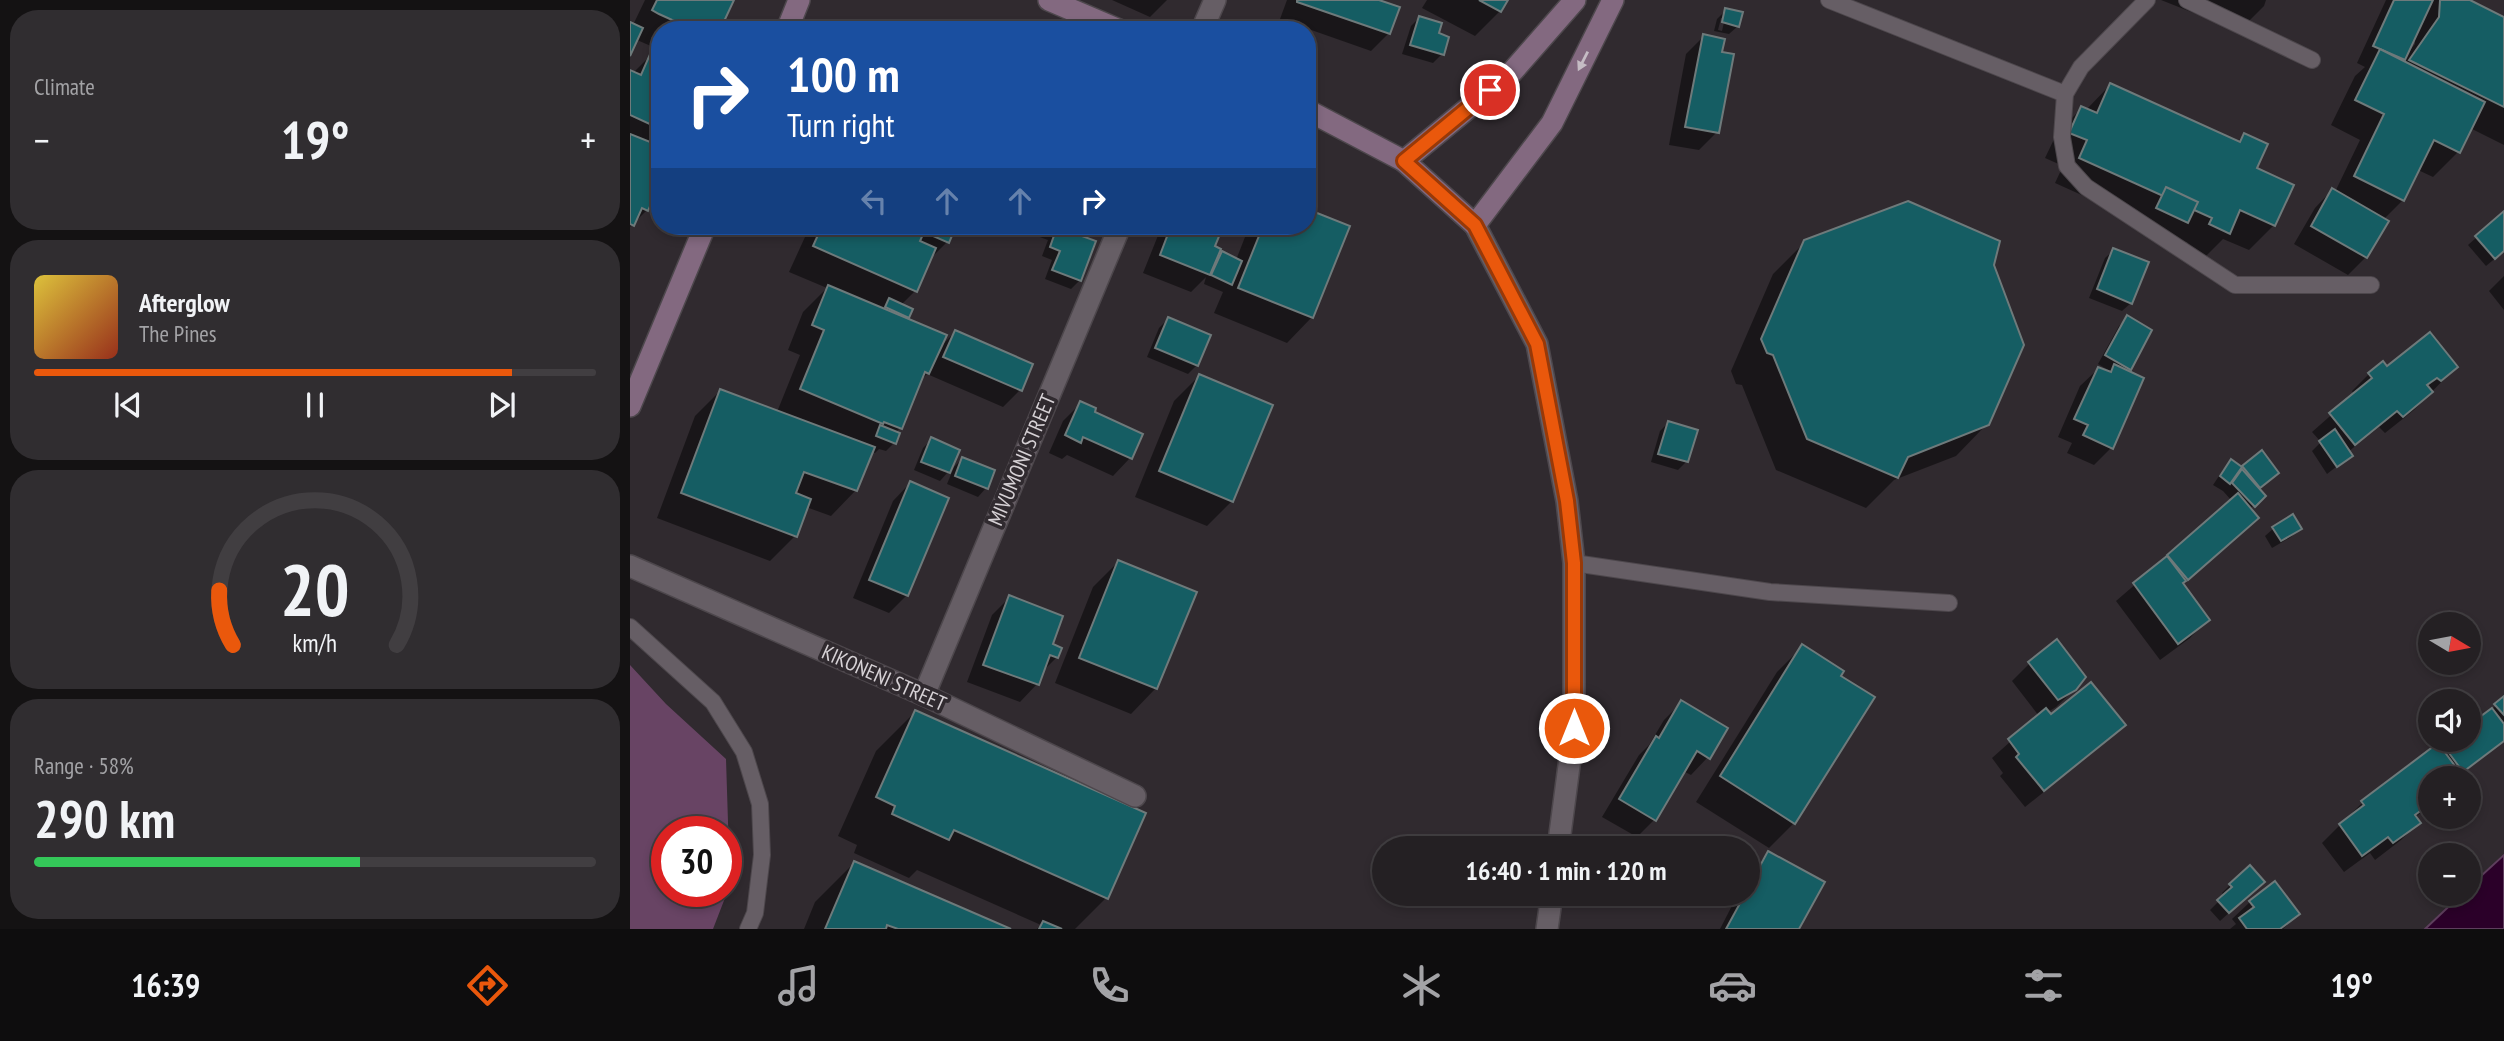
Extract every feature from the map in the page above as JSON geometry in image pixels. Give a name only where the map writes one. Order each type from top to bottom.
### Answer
[{"type":"main road","points":[[791,21],[799,0]]},
{"type":"main road","points":[[1049,0],[1098,21]]},
{"type":"main road","points":[[1404,161],[1512,72],[1576,0]]},
{"type":"main road","points":[[1316,115],[1404,161],[1475,225],[1552,123],[1613,0]]},
{"type":"main road","points":[[630,406],[701,235]]},
{"type":"street","points":[[1206,21],[1215,0]]},
{"type":"street","points":[[1475,225],[1537,344],[1567,501],[1574,563],[1574,728],[1560,836]]},
{"type":"street","name":"MIVUMONI STREET","points":[[924,695],[1116,235]]},
{"type":"street","name":"KIKONENI STREET","points":[[630,565],[924,695],[1135,796]]},
{"type":"street","points":[[1547,929],[1550,906]]},
{"type":"lane","points":[[1829,0],[2065,94]]},
{"type":"lane","points":[[2147,0],[2081,68],[2065,94],[2062,137],[2067,166],[2086,187],[2235,285],[2371,285]]},
{"type":"lane","points":[[2187,0],[2312,60]]},
{"type":"lane","points":[[1574,563],[1770,592],[1949,603]]},
{"type":"lane","points":[[630,627],[713,702],[744,752],[760,804],[762,856],[755,913],[748,929]]},
{"type":"shaded area","points":[[630,665],[666,704],[726,759],[728,816],[651,816],[651,907],[722,907],[713,929],[630,929]]},
{"type":"shaded area","points":[[2504,855],[2504,929],[2425,929],[2449,906],[2481,906],[2481,876]]},
{"type":"building","points":[[657,0],[734,0],[724,21],[674,21],[652,10]]},
{"type":"building","points":[[1297,0],[1379,0],[1400,7],[1390,34]]},
{"type":"building","points":[[1479,0],[1508,0],[1501,12]]},
{"type":"building","points":[[2394,0],[2433,0],[2405,60],[2373,46]]},
{"type":"building","points":[[2440,0],[2470,0],[2504,17],[2504,107],[2409,60],[2439,17]]},
{"type":"building","points":[[1725,8],[1743,12],[1739,27],[1722,22]]},
{"type":"building","points":[[1419,16],[1442,23],[1439,33],[1449,37],[1444,55],[1410,45]]},
{"type":"building","points":[[630,22],[643,28],[630,56]]},
{"type":"building","points":[[1703,34],[1725,39],[1722,52],[1734,54],[1719,133],[1685,127]]},
{"type":"building","points":[[2380,49],[2485,102],[2460,153],[2434,140],[2404,201],[2354,176],[2384,114],[2355,100]]},
{"type":"building","points":[[651,52],[651,125],[630,115],[630,70],[641,75]]},
{"type":"building","points":[[2110,83],[2240,142],[2244,133],[2268,144],[2257,168],[2294,185],[2275,226],[2240,210],[2230,234],[2209,224],[2212,218],[2079,158],[2087,140],[2069,133],[2081,106],[2097,113]]},
{"type":"building","points":[[630,134],[651,142],[651,204],[648,211],[642,208],[634,226],[630,224]]},
{"type":"building","points":[[2166,187],[2198,202],[2188,223],[2156,208]]},
{"type":"building","points":[[2332,188],[2389,221],[2367,258],[2311,226]]},
{"type":"building","points":[[1908,201],[2000,241],[1994,265],[2024,345],[1989,425],[1908,457],[1898,478],[1807,439],[1773,355],[1767,353],[1761,339],[1804,240]]},
{"type":"building","points":[[2504,211],[2504,251],[2495,259],[2475,236]]},
{"type":"building","points":[[1316,213],[1350,226],[1313,318],[1238,288],[1259,235],[1316,235]]},
{"type":"building","points":[[818,235],[923,235],[920,241],[936,248],[917,292],[813,246]]},
{"type":"building","points":[[931,235],[952,235],[949,243]]},
{"type":"building","points":[[1054,235],[1079,235],[1096,241],[1081,281],[1052,270],[1060,251],[1050,247]]},
{"type":"building","points":[[1168,235],[1220,235],[1215,246],[1221,249],[1210,275],[1160,255]]},
{"type":"building","points":[[2113,248],[2149,262],[2132,304],[2097,289]]},
{"type":"building","points":[[1222,251],[1242,261],[1232,285],[1211,275]]},
{"type":"building","points":[[828,285],[947,335],[929,374],[925,372],[902,429],[884,422],[883,424],[800,389],[824,330],[812,325]]},
{"type":"building","points":[[889,298],[913,309],[909,318],[885,307]]},
{"type":"building","points":[[2127,315],[2152,330],[2131,370],[2105,355]]},
{"type":"building","points":[[1168,317],[1211,335],[1198,366],[1155,348]]},
{"type":"building","points":[[955,330],[1033,364],[1022,391],[943,357]]},
{"type":"building","points":[[2430,332],[2458,367],[2441,381],[2437,378],[2427,385],[2433,392],[2403,417],[2397,411],[2355,445],[2329,413],[2372,378],[2368,373],[2383,361],[2387,366]]},
{"type":"building","points":[[2114,364],[2144,378],[2113,449],[2083,435],[2088,425],[2074,419],[2098,367],[2111,372]]},
{"type":"building","points":[[1199,374],[1273,405],[1233,502],[1159,471]]},
{"type":"building","points":[[720,389],[875,447],[857,491],[804,472],[796,493],[811,499],[797,537],[681,493]]},
{"type":"building","points":[[1080,401],[1096,408],[1095,412],[1143,434],[1132,459],[1083,437],[1081,443],[1065,435]]},
{"type":"building","points":[[1668,421],[1698,430],[1688,462],[1658,454]]},
{"type":"building","points":[[880,425],[900,433],[896,444],[876,436]]},
{"type":"building","points":[[2335,429],[2353,456],[2337,467],[2319,441]]},
{"type":"building","points":[[931,437],[960,450],[950,473],[921,462]]},
{"type":"building","points":[[2262,450],[2279,473],[2260,488],[2242,466]]},
{"type":"building","points":[[962,457],[995,470],[988,489],[955,476]]},
{"type":"building","points":[[2231,459],[2242,467],[2230,484],[2220,476]]},
{"type":"building","points":[[2242,469],[2266,496],[2255,507],[2232,483]]},
{"type":"building","points":[[910,481],[949,498],[908,596],[869,580]]},
{"type":"building","points":[[2238,493],[2259,518],[2188,580],[2167,555]]},
{"type":"building","points":[[2293,514],[2302,529],[2281,541],[2272,527]]},
{"type":"building","points":[[2167,556],[2210,620],[2178,644],[2133,583]]},
{"type":"building","points":[[1118,560],[1197,592],[1157,689],[1079,658]]},
{"type":"building","points":[[1009,595],[1063,616],[1053,644],[1062,648],[1058,658],[1050,655],[1039,685],[983,665]]},
{"type":"building","points":[[2057,639],[2086,677],[2076,690],[2058,700],[2028,662]]},
{"type":"building","points":[[1802,644],[1844,671],[1841,676],[1875,697],[1795,824],[1720,776]]},
{"type":"building","points":[[2091,682],[2126,725],[2044,791],[2016,757],[2019,754],[2008,739],[2046,708],[2051,714]]},
{"type":"building","points":[[2504,696],[2504,715],[2494,704]]},
{"type":"building","points":[[1681,700],[1728,728],[1710,759],[1697,751],[1656,821],[1619,799]]},
{"type":"building","points":[[2492,708],[2504,724],[2504,741],[2471,766],[2459,766],[2448,752],[2481,752],[2481,716]]},
{"type":"building","points":[[915,710],[1146,813],[1108,899],[954,830],[949,840],[892,814],[895,806],[876,797]]},
{"type":"building","points":[[2426,752],[2445,752],[2455,766],[2418,766],[2418,813],[2415,815],[2418,825],[2393,843],[2388,837],[2362,856],[2339,824],[2364,805],[2361,801]]},
{"type":"building","points":[[1768,851],[1825,882],[1799,929],[1726,929],[1738,906],[1760,906],[1760,866]]},
{"type":"building","points":[[854,861],[1011,929],[898,929],[887,925],[886,929],[825,929]]},
{"type":"building","points":[[2250,865],[2265,882],[2229,913],[2217,900],[2232,887],[2229,884]]},
{"type":"building","points":[[2275,881],[2300,914],[2280,929],[2247,929],[2239,918],[2254,907],[2249,901]]},
{"type":"building","points":[[1043,921],[1062,929],[1039,929]]},
{"type":"route","points":[[1490,90],[1404,161],[1475,225],[1537,344],[1567,501],[1574,563],[1574,728]]}]
